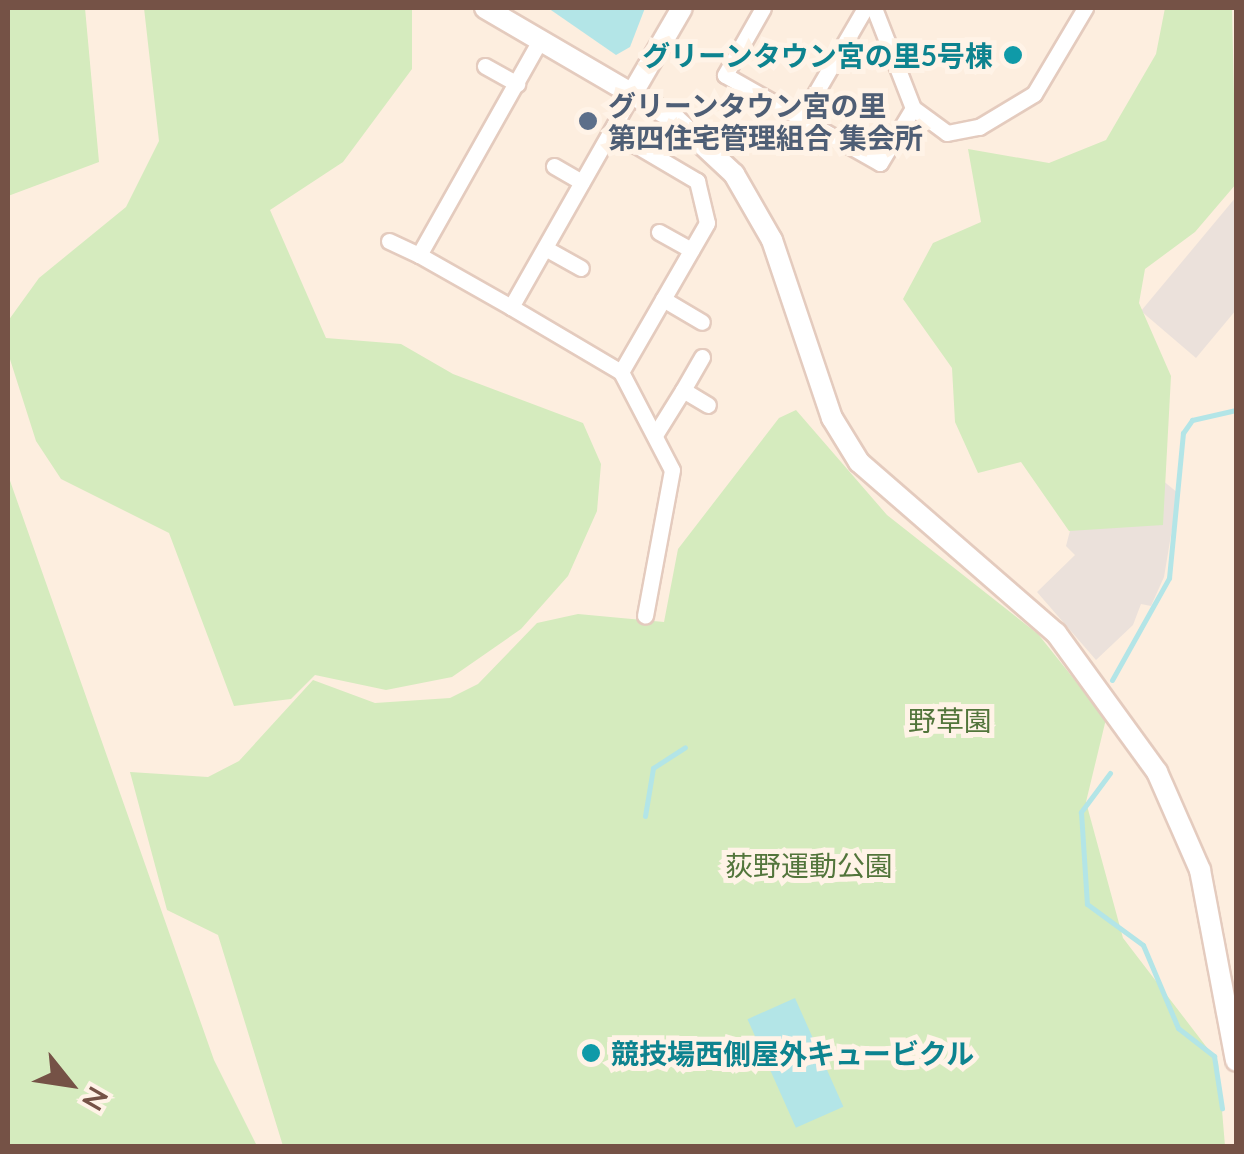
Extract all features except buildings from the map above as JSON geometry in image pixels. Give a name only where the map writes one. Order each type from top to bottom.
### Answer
[{"type":"street","points":[[485,8],[632,94],[706,144],[753,203],[832,418],[859,462],[1056,633],[1157,772],[1200,870],[1236,1060]]},
{"type":"street","points":[[511,308],[682,8]]},
{"type":"street","points":[[762,8],[726,75],[880,163],[912,108]]},
{"type":"street","points":[[801,118],[865,8]]},
{"type":"street","points":[[874,8],[912,108],[947,133],[1013,109],[1034,94],[1085,8]]},
{"type":"street","points":[[419,255],[539,42]]},
{"type":"street","points":[[485,66],[516,84]]},
{"type":"street","points":[[612,131],[697,181],[707,223],[622,372]]},
{"type":"street","points":[[554,166],[582,182]]},
{"type":"street","points":[[659,232],[691,250]]},
{"type":"street","points":[[389,241],[622,372],[672,470],[642,604]]},
{"type":"street","points":[[545,248],[581,268]]},
{"type":"street","points":[[663,299],[702,322]]},
{"type":"street","points":[[654,435],[702,357]]},
{"type":"street","points":[[683,390],[708,405]]},
{"type":"shaded area","points":[[1236,197],[1236,310],[1196,358],[1141,311]]},
{"type":"shaded area","points":[[1162,480],[1178,493],[1164,577],[1151,606],[1141,604],[1133,625],[1096,660],[1037,592],[1075,555],[1066,546],[1072,523]]},
{"type":"green space","points":[[8,8],[85,8],[99,162],[8,196]]},
{"type":"green space","points":[[144,8],[412,8],[412,69],[343,162],[270,210],[326,338],[401,344],[453,374],[583,423],[601,464],[597,511],[568,576],[521,629],[452,677],[386,690],[315,675],[291,699],[234,706],[169,533],[61,479],[36,441],[8,353],[8,321],[39,278],[126,207],[159,141]]},
{"type":"green space","points":[[1165,8],[1232,8],[1236,184],[1195,232],[1145,269],[1139,303],[1171,376],[1163,525],[1069,531],[1021,462],[978,473],[955,422],[952,368],[903,299],[933,243],[981,222],[968,149],[1049,163],[1106,140],[1156,54]]},
{"type":"green space","name":"荻野運動公園","points":[[796,410],[887,515],[1038,634],[1106,719],[1086,802],[1123,938],[1218,1062],[1225,1146],[283,1146],[218,935],[167,910],[130,772],[208,777],[239,761],[313,680],[375,703],[450,698],[478,684],[537,623],[578,614],[664,622],[678,549],[779,418]]},
{"type":"green space","points":[[8,475],[214,1060],[257,1146],[8,1146]]},
{"type":"water","points":[[548,8],[645,8],[630,47],[616,55]]},
{"type":"water","points":[[795,998],[843,1107],[796,1128],[747,1019]]},
{"type":"waterway","points":[[1112,680],[1169,578],[1183,433],[1192,420],[1236,410]]},
{"type":"waterway","points":[[645,816],[653,768],[685,747]]},
{"type":"waterway","points":[[1110,773],[1081,812],[1087,904],[1143,945],[1178,1028],[1214,1056],[1222,1108]]},
{"type":"place","name":"グリーンタウン宮の里5号棟","points":[[1013,55]]},
{"type":"place","name":"グリーンタウン宮の里 第四住宅管理組合 集会所","points":[[588,121]]},
{"type":"place","name":"競技場西側屋外キュービクル","points":[[591,1053]]},
{"type":"park label","name":"野草園","points":[[950,720]]}]
